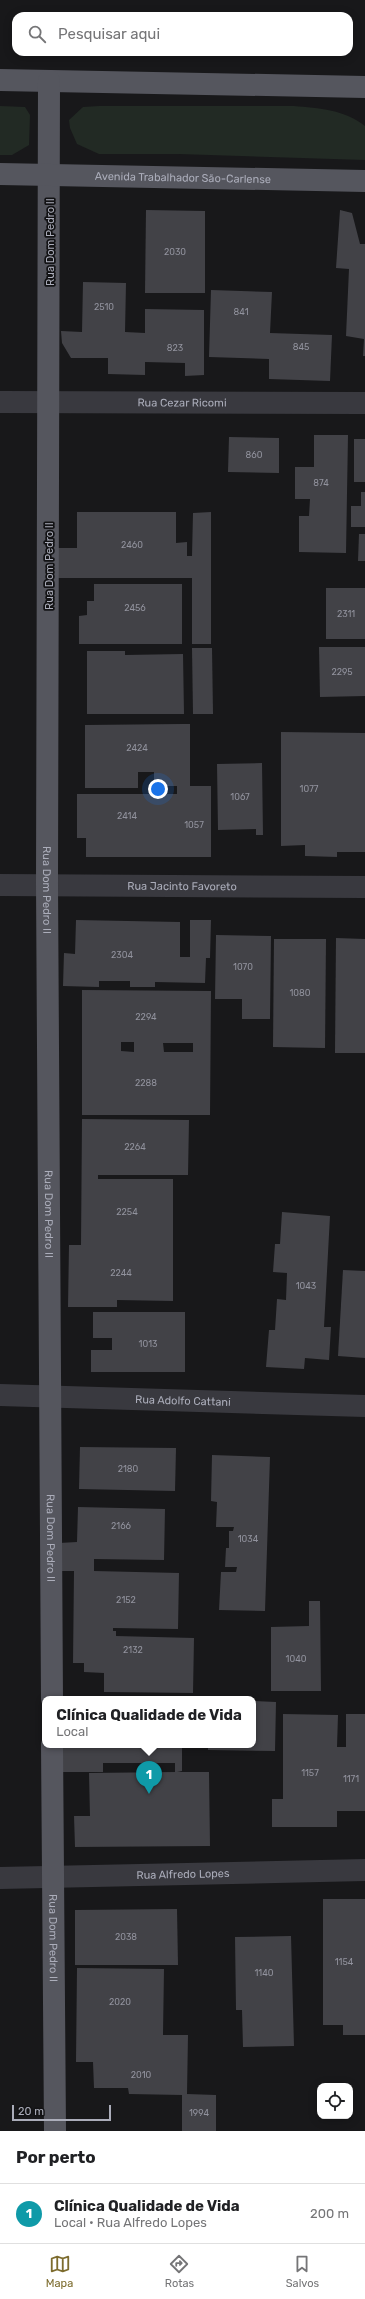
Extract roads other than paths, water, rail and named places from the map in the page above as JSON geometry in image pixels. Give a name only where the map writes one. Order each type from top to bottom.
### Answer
[{"type":"main road","points":[[0,80],[362,90]]},
{"type":"main road","name":"Rua Dom Pedro II","points":[[49,81],[50,174],[47,884],[52,1696]]},
{"type":"main road","name":"Avenida Trabalhador São-Carlense","points":[[0,174],[365,181]]},
{"type":"main road","name":"Rua Dom Pedro II","points":[[52,1748],[55,2131]]},
{"type":"street","name":"Rua Cezar Ricomi","points":[[0,402],[365,403]]},
{"type":"street","name":"Rua Jacinto Favoreto","points":[[0,885],[47,884],[365,887]]},
{"type":"street","name":"Rua Adolfo Cattani","points":[[0,1395],[365,1406]]},
{"type":"street","name":"Rua Alfredo Lopes","points":[[0,1878],[365,1870]]},
{"type":"place","name":"Clínica Qualidade de Vida","points":[[149,1794]]}]
